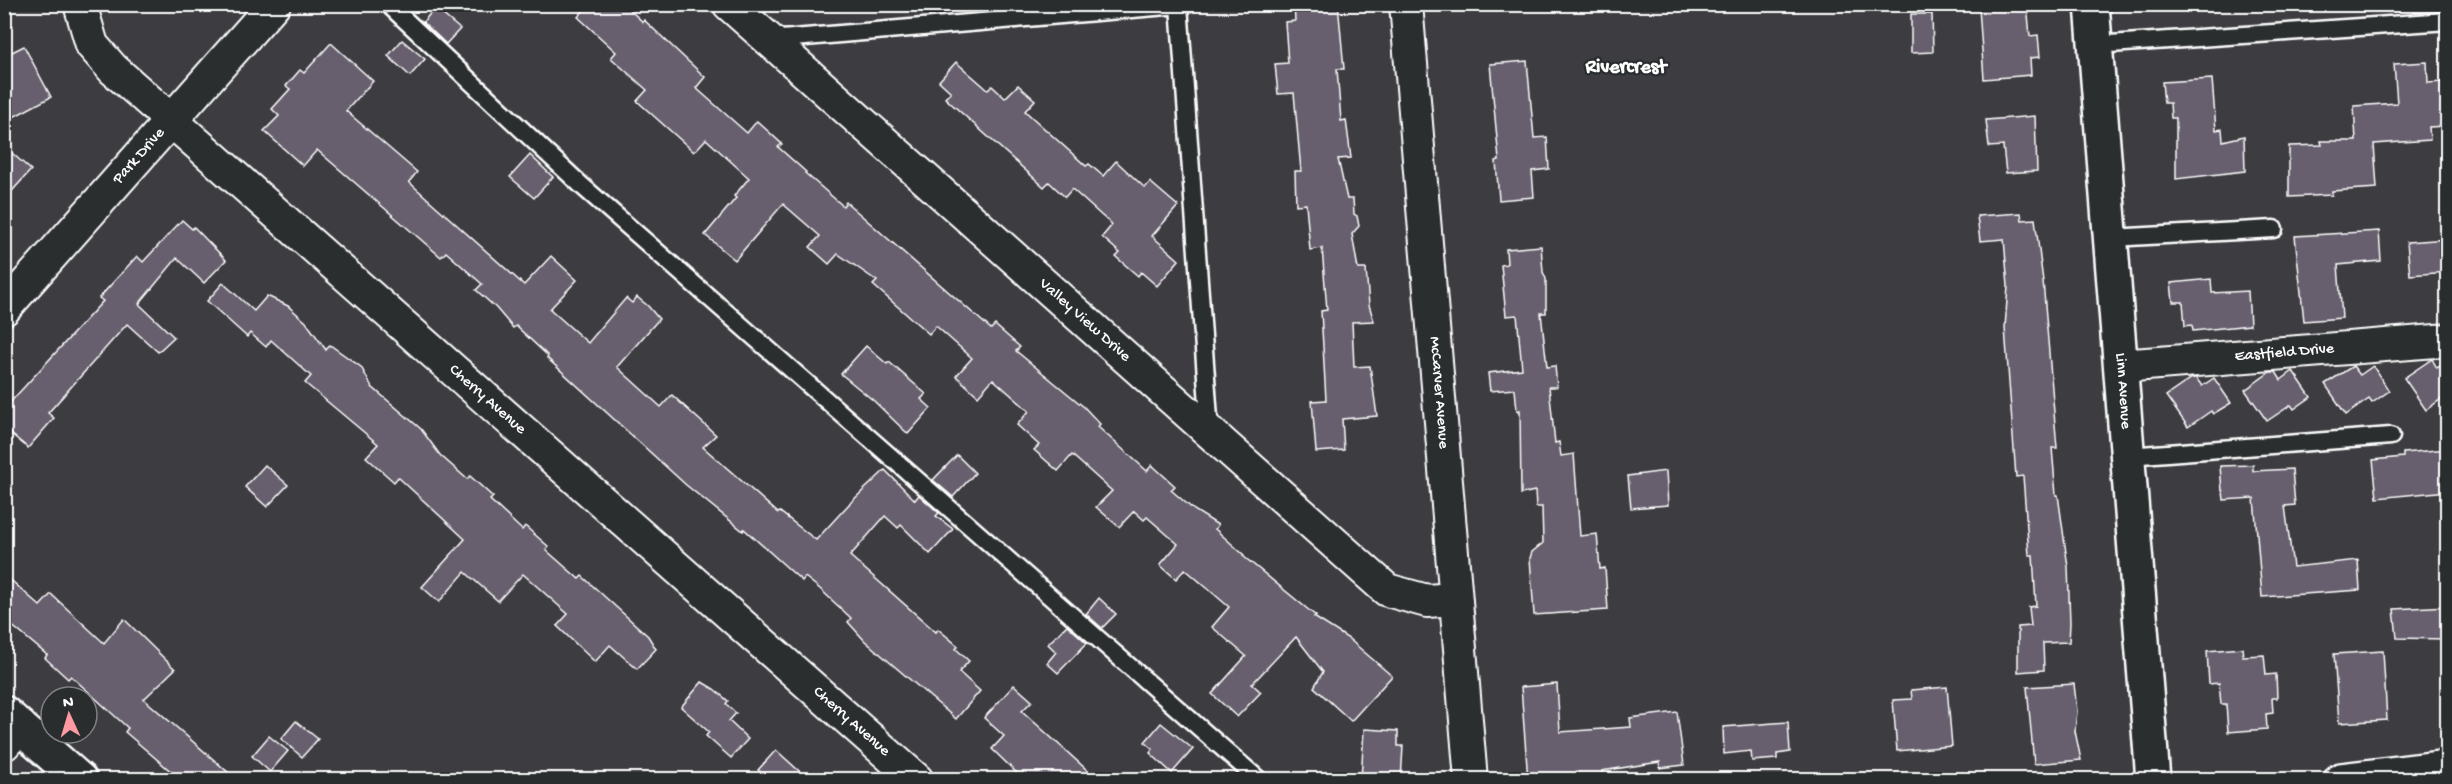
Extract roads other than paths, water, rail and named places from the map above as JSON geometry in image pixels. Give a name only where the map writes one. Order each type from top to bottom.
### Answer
[{"type":"main road","name":"Linn Avenue","points":[[2092,4],[2153,780]]},
{"type":"main road","points":[[10,728],[80,780]]},
{"type":"main road","points":[[2341,780],[2448,767]]},
{"type":"street","name":"Cherry Avenue","points":[[80,4],[92,45],[113,69],[917,780]]},
{"type":"street","name":"Park Drive","points":[[4,309],[274,4]]},
{"type":"street","name":"Valley View Drive","points":[[729,4],[1387,590],[1408,598],[1427,601],[1455,599]]},
{"type":"street","name":"McCarver Avenue","points":[[1406,4],[1470,780]]},
{"type":"street","name":"Eastfield Drive","points":[[2121,366],[2448,340]]},
{"type":"lane","points":[[388,4],[581,185],[1258,780]]},
{"type":"lane","points":[[769,40],[1179,5],[1210,433]]},
{"type":"lane","points":[[2095,45],[2448,21]]},
{"type":"lane","points":[[2111,238],[2274,229]]},
{"type":"lane","points":[[2128,456],[2391,436]]},
{"type":"district","name":"Rivercrest","points":[[1626,68]]}]
